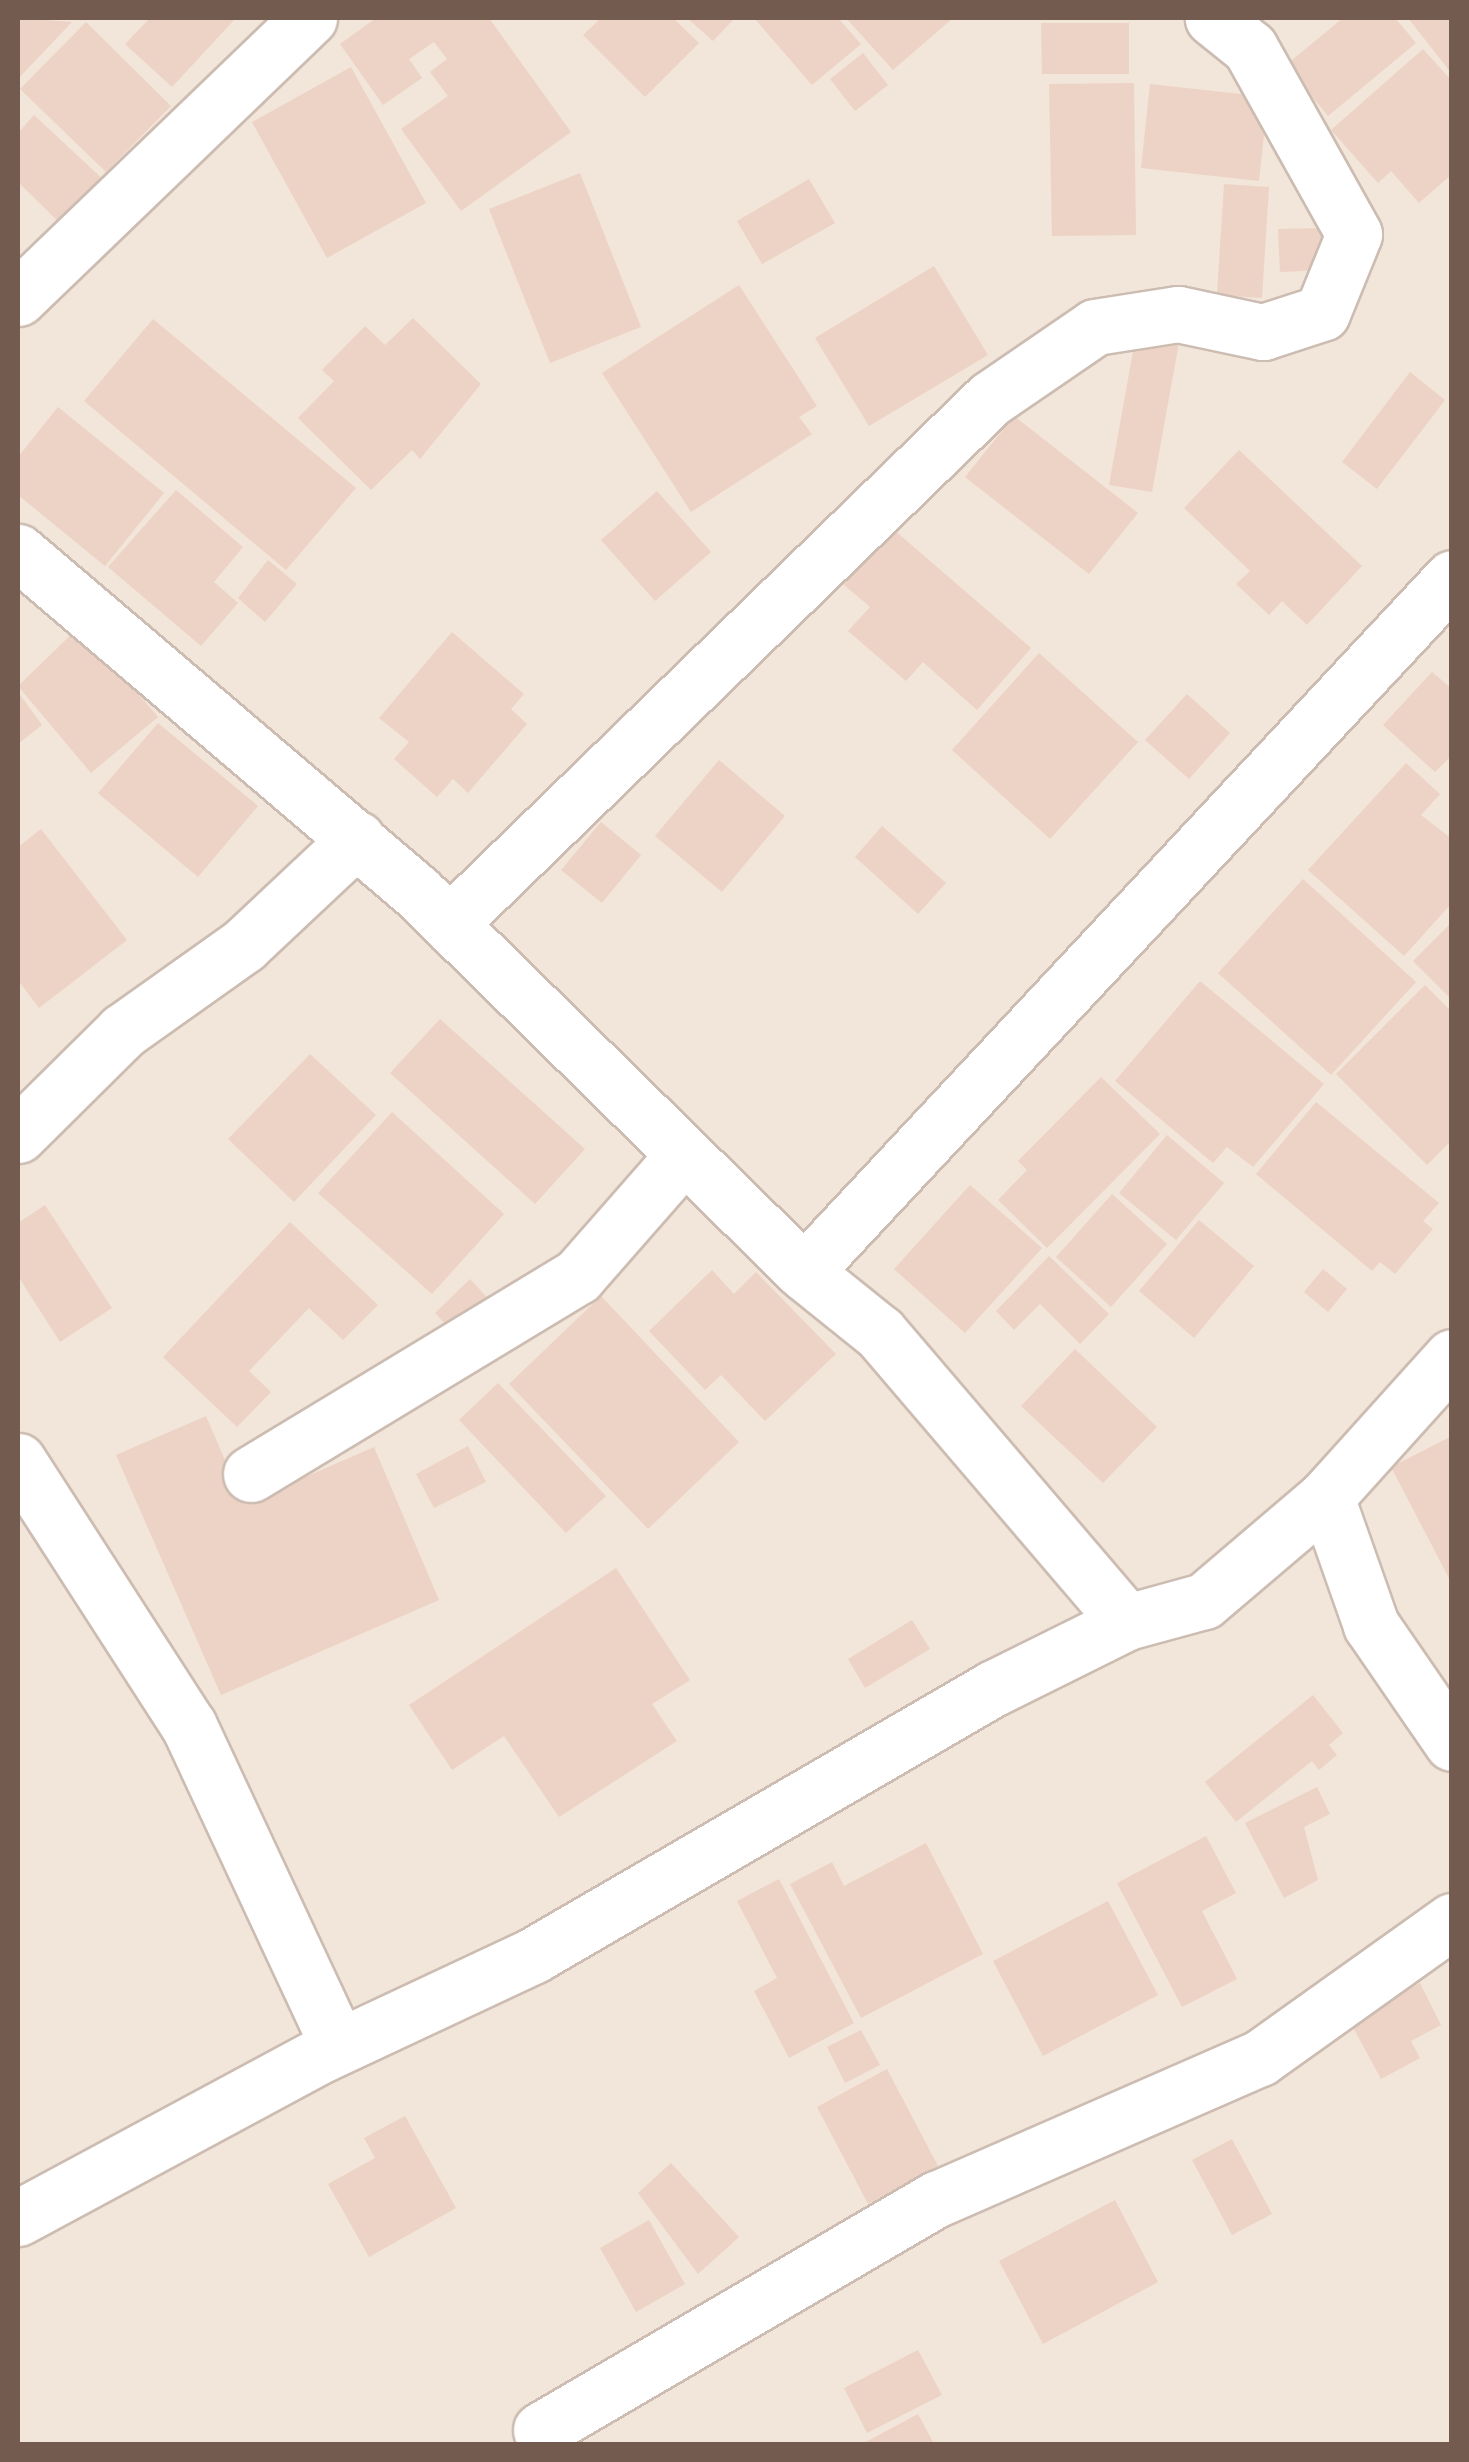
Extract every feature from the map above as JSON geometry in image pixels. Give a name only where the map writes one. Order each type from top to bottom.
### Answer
[{"type":"street","points":[[18,298],[309,18]]},
{"type":"street","points":[[449,924],[990,399],[1095,326],[1178,314],[1262,332],[1322,312],[1354,234],[1249,28]]},
{"type":"street","points":[[18,552],[357,839],[804,1272],[880,1333],[1127,1622]]},
{"type":"street","points":[[804,1272],[1452,578]]},
{"type":"street","points":[[18,1135],[123,1031],[244,945],[357,839]]},
{"type":"street","points":[[252,1474],[578,1276],[684,1154]]},
{"type":"street","points":[[18,2218],[338,2046],[534,1955],[992,1689],[1127,1622],[1204,1601],[1326,1498],[1452,1357]]},
{"type":"street","points":[[18,1461],[189,1726],[338,2046]]},
{"type":"street","points":[[1326,1498],[1371,1624],[1452,1743]]},
{"type":"street","points":[[541,2430],[937,2199],[1260,2058],[1452,1922]]},
{"type":"shaded area","points":[[18,18],[1451,18],[1451,2444],[18,2444]]},
{"type":"building","points":[[18,18],[72,22],[18,79]]},
{"type":"building","points":[[150,18],[234,20],[172,87],[125,44]]},
{"type":"building","points":[[376,18],[489,18],[571,132],[461,211],[401,129],[448,96],[430,72],[447,59],[434,42],[409,59],[422,78],[383,105],[340,44]]},
{"type":"building","points":[[601,18],[673,18],[699,43],[645,97],[583,35]]},
{"type":"building","points":[[687,18],[735,18],[713,41]]},
{"type":"building","points":[[754,18],[838,18],[861,44],[812,85]]},
{"type":"building","points":[[846,18],[953,18],[893,70]]},
{"type":"building","points":[[1343,18],[1395,18],[1416,43],[1328,116],[1286,65]]},
{"type":"building","points":[[1408,18],[1452,18],[1452,74]]},
{"type":"building","points":[[86,22],[171,106],[106,172],[20,89]]},
{"type":"building","points":[[1041,23],[1129,23],[1129,74],[1042,74]]},
{"type":"building","points":[[1423,49],[1452,81],[1452,174],[1419,203],[1391,171],[1378,183],[1331,130]]},
{"type":"building","points":[[863,53],[888,85],[855,111],[830,79]]},
{"type":"building","points":[[351,67],[426,203],[327,258],[252,122]]},
{"type":"building","points":[[1134,83],[1136,235],[1052,236],[1049,84]]},
{"type":"building","points":[[1150,84],[1268,97],[1259,181],[1141,168]]},
{"type":"building","points":[[34,115],[108,184],[66,229],[18,182],[18,133]]},
{"type":"building","points":[[580,173],[641,327],[550,363],[489,209]]},
{"type":"building","points":[[809,179],[835,223],[762,264],[737,221]]},
{"type":"building","points":[[1224,184],[1269,187],[1262,298],[1217,295]]},
{"type":"building","points":[[1323,228],[1325,270],[1280,272],[1278,229]]},
{"type":"building","points":[[934,266],[988,355],[869,426],[815,338]]},
{"type":"building","points":[[739,285],[817,406],[799,417],[812,434],[691,512],[602,373]]},
{"type":"building","points":[[413,318],[481,384],[420,459],[412,450],[371,490],[298,418],[334,381],[322,370],[365,326],[385,345]]},
{"type":"building","points":[[153,319],[356,488],[286,570],[84,401]]},
{"type":"building","points":[[1137,329],[1180,337],[1152,492],[1109,485]]},
{"type":"building","points":[[1410,372],[1445,400],[1377,489],[1342,462]]},
{"type":"building","points":[[58,407],[164,493],[105,566],[18,495],[18,457]]},
{"type":"building","points":[[1014,416],[1138,513],[1089,574],[965,477]]},
{"type":"building","points":[[1239,450],[1362,566],[1307,625],[1282,601],[1269,615],[1236,584],[1250,571],[1184,508]]},
{"type":"building","points":[[176,490],[243,547],[214,582],[238,603],[201,646],[108,567]]},
{"type":"building","points":[[657,491],[711,552],[655,601],[601,540]]},
{"type":"building","points":[[886,523],[1031,648],[977,710],[923,662],[906,681],[848,631],[870,607],[837,579]]},
{"type":"building","points":[[268,560],[297,584],[265,622],[238,598]]},
{"type":"building","points":[[80,626],[158,717],[91,773],[18,686]]},
{"type":"building","points":[[452,632],[524,694],[511,709],[527,724],[468,793],[453,779],[437,797],[394,759],[409,742],[379,718]]},
{"type":"building","points":[[1039,653],[1138,742],[1050,839],[952,750]]},
{"type":"building","points":[[1432,672],[1452,689],[1452,755],[1435,772],[1383,725]]},
{"type":"building","points":[[18,692],[42,725],[18,744]]},
{"type":"building","points":[[1187,694],[1230,733],[1189,779],[1145,740]]},
{"type":"building","points":[[158,723],[258,806],[198,877],[98,793]]},
{"type":"building","points":[[719,760],[785,816],[722,892],[655,836]]},
{"type":"building","points":[[1406,763],[1440,794],[1421,815],[1452,839],[1452,903],[1404,956],[1308,870]]},
{"type":"building","points":[[601,822],[641,855],[602,903],[561,870]]},
{"type":"building","points":[[882,826],[946,883],[918,914],[855,857]]},
{"type":"building","points":[[41,829],[127,940],[39,1008],[18,980],[18,847]]},
{"type":"building","points":[[1303,879],[1416,982],[1331,1075],[1218,973]]},
{"type":"building","points":[[1452,922],[1452,1000],[1413,961]]},
{"type":"building","points":[[1200,981],[1324,1084],[1253,1167],[1227,1147],[1213,1163],[1115,1081]]},
{"type":"building","points":[[1425,985],[1452,1012],[1452,1140],[1427,1165],[1336,1074]]},
{"type":"building","points":[[440,1019],[585,1149],[535,1204],[390,1073]]},
{"type":"building","points":[[310,1054],[376,1115],[294,1202],[228,1139]]},
{"type":"building","points":[[1101,1077],[1160,1134],[1047,1248],[998,1200],[1027,1170],[1018,1161]]},
{"type":"building","points":[[1316,1102],[1439,1203],[1423,1221],[1433,1229],[1395,1274],[1380,1262],[1372,1271],[1256,1174]]},
{"type":"building","points":[[392,1112],[504,1214],[432,1294],[318,1193]]},
{"type":"building","points":[[1167,1135],[1224,1183],[1176,1240],[1119,1193]]},
{"type":"building","points":[[970,1185],[1042,1248],[965,1333],[894,1269]]},
{"type":"building","points":[[1112,1194],[1167,1244],[1111,1307],[1056,1257]]},
{"type":"building","points":[[45,1205],[112,1308],[60,1342],[18,1276],[18,1223]]},
{"type":"building","points":[[1199,1220],[1254,1266],[1194,1338],[1139,1291]]},
{"type":"building","points":[[290,1222],[378,1305],[343,1340],[309,1308],[249,1371],[271,1392],[237,1427],[163,1357]]},
{"type":"building","points":[[1049,1256],[1109,1314],[1080,1344],[1040,1304],[1014,1330],[996,1311]]},
{"type":"building","points":[[1323,1269],[1347,1289],[1328,1312],[1304,1292]]},
{"type":"building","points":[[712,1270],[734,1294],[756,1272],[836,1354],[765,1421],[721,1375],[705,1390],[649,1331]]},
{"type":"building","points":[[470,1279],[493,1304],[458,1337],[435,1313]]},
{"type":"building","points":[[601,1296],[739,1442],[648,1529],[509,1384]]},
{"type":"building","points":[[1075,1349],[1157,1427],[1103,1483],[1021,1406]]},
{"type":"building","points":[[498,1383],[606,1496],[566,1533],[459,1420]]},
{"type":"building","points":[[206,1416],[244,1504],[374,1447],[439,1600],[221,1695],[116,1455]]},
{"type":"building","points":[[1452,1436],[1452,1584],[1391,1467]]},
{"type":"building","points":[[468,1446],[486,1482],[434,1508],[416,1474]]},
{"type":"building","points":[[616,1568],[690,1680],[652,1704],[677,1741],[559,1817],[504,1736],[452,1770],[409,1705]]},
{"type":"building","points":[[912,1620],[930,1649],[865,1688],[848,1659]]},
{"type":"building","points":[[1313,1695],[1343,1733],[1329,1745],[1337,1755],[1319,1770],[1312,1761],[1236,1822],[1205,1782]]},
{"type":"building","points":[[1317,1787],[1330,1814],[1304,1827],[1318,1880],[1284,1898],[1245,1823]]},
{"type":"building","points":[[1206,1836],[1236,1893],[1202,1911],[1237,1979],[1182,2007],[1117,1883]]},
{"type":"building","points":[[926,1843],[983,1954],[861,2018],[790,1884],[832,1862],[844,1886]]},
{"type":"building","points":[[779,1879],[854,2023],[789,2058],[754,1991],[777,1978],[737,1901]]},
{"type":"building","points":[[1108,1901],[1158,1995],[1043,2056],[993,1961]]},
{"type":"building","points":[[1420,1983],[1441,2025],[1411,2041],[1420,2058],[1381,2079],[1349,2020]]},
{"type":"building","points":[[861,2030],[880,2065],[845,2083],[827,2047]]},
{"type":"building","points":[[887,2069],[938,2166],[868,2204],[817,2107]]},
{"type":"building","points":[[405,2116],[456,2208],[369,2257],[328,2184],[375,2158],[364,2138]]},
{"type":"building","points":[[1232,2139],[1272,2214],[1232,2235],[1192,2160]]},
{"type":"building","points":[[671,2163],[739,2237],[698,2274],[638,2193]]},
{"type":"building","points":[[1115,2200],[1158,2282],[1043,2344],[999,2261]]},
{"type":"building","points":[[649,2220],[685,2284],[636,2312],[600,2248]]},
{"type":"building","points":[[918,2350],[942,2395],[867,2433],[844,2388]]},
{"type":"building","points":[[918,2414],[934,2444],[862,2444]]}]
